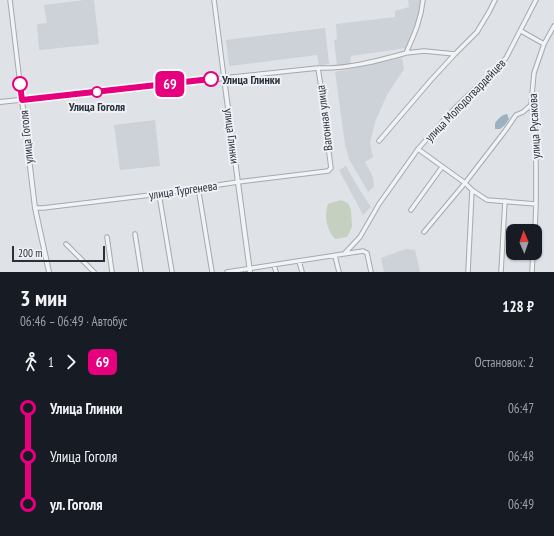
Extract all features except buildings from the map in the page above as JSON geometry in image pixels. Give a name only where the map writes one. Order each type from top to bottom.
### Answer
[{"type":"street","name":"улица Гоголя","points":[[10,0],[35,208],[49,272]]},
{"type":"street","name":"улица Глинки","points":[[214,0],[250,270]]},
{"type":"street","points":[[406,53],[415,34],[422,13],[423,0]]},
{"type":"street","points":[[379,141],[431,80],[478,32],[495,0]]},
{"type":"street","name":"улица Молодогвардейцев","points":[[345,254],[360,237],[379,204],[418,149],[450,113],[506,58],[536,0]]},
{"type":"street","name":"улица Русакова","points":[[535,224],[536,204],[535,125],[531,106],[534,73],[544,44],[554,26]]},
{"type":"street","points":[[521,31],[544,44]]},
{"type":"street","points":[[0,102],[318,68],[352,66],[418,51],[455,54]]},
{"type":"street","name":"Вагонная улица","points":[[318,68],[326,119],[325,123],[331,168]]},
{"type":"street","points":[[424,232],[465,184],[516,115],[531,106]]},
{"type":"street","points":[[418,149],[487,200],[536,204]]},
{"type":"street","points":[[411,210],[442,167]]},
{"type":"street","name":"улица Тургенева","points":[[35,208],[159,194],[238,182],[328,171],[331,168]]},
{"type":"street","points":[[198,188],[212,272]]},
{"type":"street","points":[[468,272],[472,190]]},
{"type":"street","points":[[159,194],[172,272]]},
{"type":"street","points":[[501,272],[505,201]]},
{"type":"street","points":[[135,234],[141,272]]},
{"type":"street","points":[[107,237],[112,272]]},
{"type":"street","points":[[66,244],[94,272]]},
{"type":"street","points":[[227,272],[250,270],[363,251],[367,253],[370,272]]},
{"type":"street","points":[[335,256],[339,272]]},
{"type":"street","points":[[532,272],[533,260]]},
{"type":"street","points":[[299,261],[302,272]]},
{"type":"street","points":[[274,265],[276,272]]},
{"type":"shaded area","points":[[94,0],[99,44],[39,50],[37,24],[47,23],[44,5]]},
{"type":"shaded area","points":[[408,0],[422,0],[421,10],[406,48],[351,56],[350,64],[337,65],[334,40],[337,39],[336,24],[395,17],[395,11],[409,7]]},
{"type":"shaded area","points":[[325,28],[329,64],[319,65],[317,55],[229,66],[226,40]]},
{"type":"shaded area","points":[[402,58],[404,69],[387,95],[375,122],[370,143],[373,157],[365,162],[373,177],[374,187],[368,192],[349,159],[345,144],[335,72]]},
{"type":"shaded area","points":[[155,120],[160,166],[120,170],[114,125]]},
{"type":"shaded area","points":[[346,166],[371,207],[363,215],[339,170]]},
{"type":"shaded area","points":[[406,249],[415,250],[420,272],[384,272],[381,258]]},
{"type":"green space","points":[[341,200],[348,203],[351,210],[352,227],[347,237],[335,239],[328,227],[326,218],[327,209],[328,204]]},
{"type":"water","points":[[507,114],[509,119],[505,125],[500,129],[495,129],[495,123],[497,120],[501,116]]},
{"type":"bus line","name":"69","points":[[20,84],[22,100],[211,79]]},
{"type":"place","name":"Улица Глинки","points":[[211,79]]},
{"type":"place","name":"Улица Гоголя","points":[[97,92]]}]
